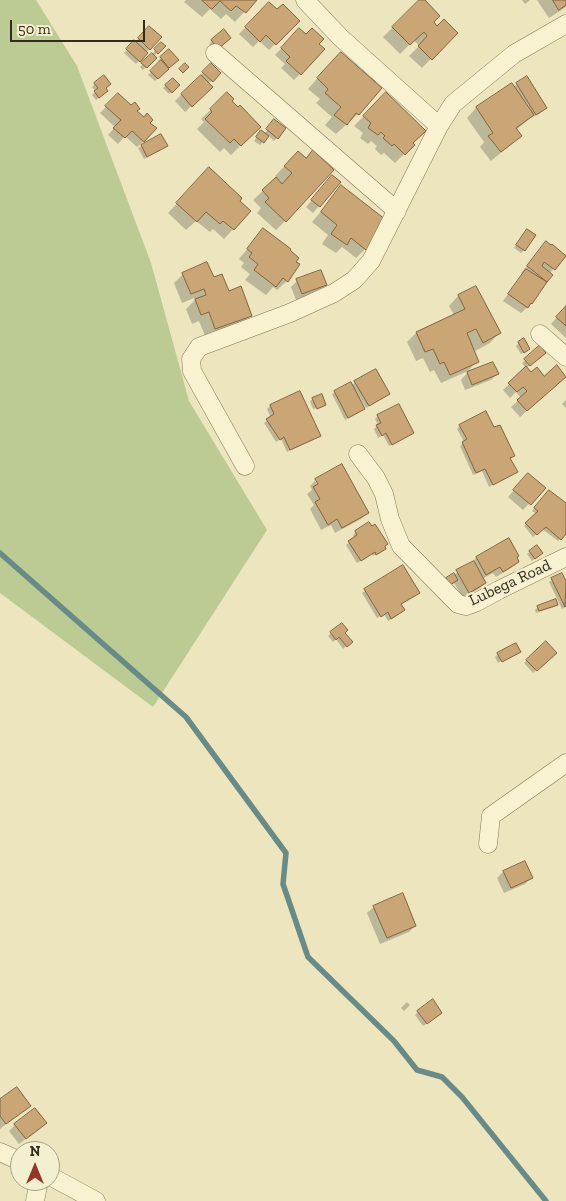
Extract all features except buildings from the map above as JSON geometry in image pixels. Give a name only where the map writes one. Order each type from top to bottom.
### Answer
[{"type":"street","points":[[305,0],[341,38],[439,126]]},
{"type":"street","points":[[245,466],[192,370],[191,358],[199,347],[290,313],[334,293],[354,280],[371,261],[398,211],[439,126],[453,104],[514,54],[566,24]]},
{"type":"street","points":[[215,53],[398,211]]},
{"type":"street","points":[[540,334],[566,358]]},
{"type":"street","name":"Lubega Road","points":[[358,454],[376,478],[384,494],[390,518],[401,546],[458,604],[466,606],[477,602],[566,557]]},
{"type":"street","points":[[488,844],[491,816],[566,763]]},
{"type":"street","points":[[60,1181],[96,1201]]},
{"type":"green space","points":[[0,0],[36,0],[77,66],[151,263],[189,401],[267,530],[153,707],[0,593]]},
{"type":"waterway","points":[[0,553],[186,717],[286,853],[283,884],[308,957],[394,1041],[417,1070],[442,1077],[462,1097],[546,1201]]}]
